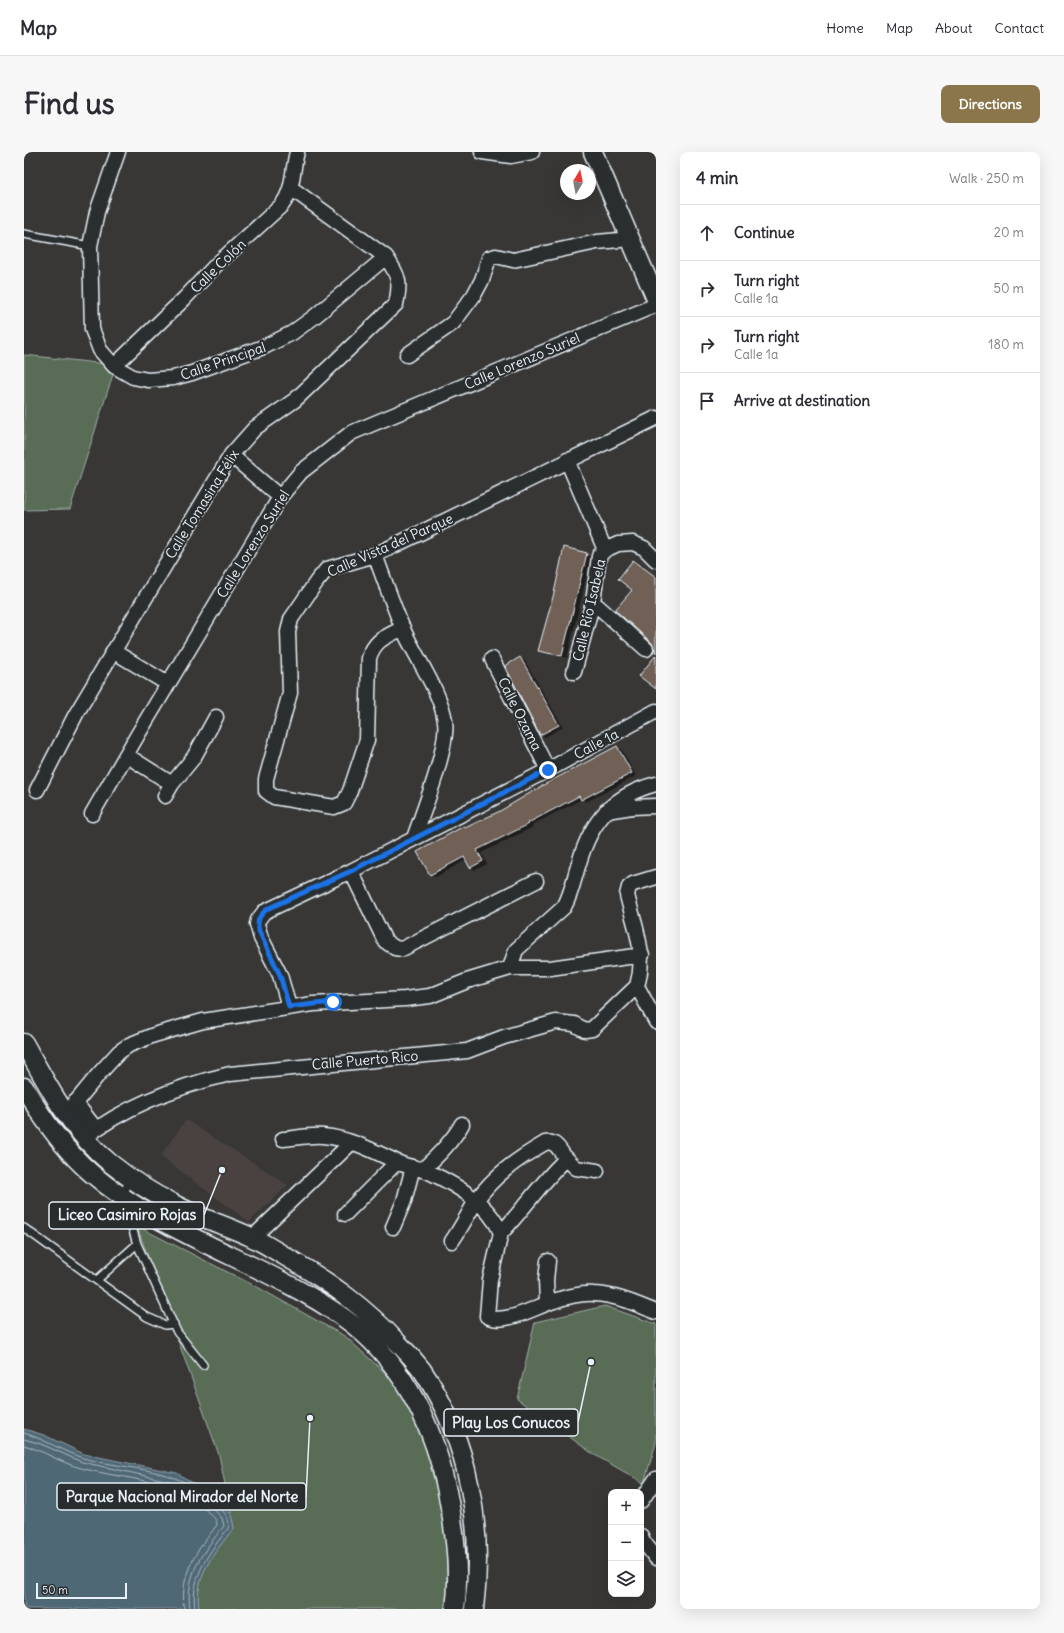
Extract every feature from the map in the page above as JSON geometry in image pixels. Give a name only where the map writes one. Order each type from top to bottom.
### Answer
[{"type":"street","name":"Calle Principal","points":[[118,152],[97,212],[90,246],[92,329],[100,350],[114,366],[133,377],[148,380],[172,378],[192,373],[266,346],[292,333],[309,321],[386,257]]},
{"type":"street","name":"Calle Colón","points":[[114,366],[184,299],[216,265],[282,205],[291,188],[297,152]]},
{"type":"street","points":[[482,152],[511,156],[532,152]]},
{"type":"street","points":[[593,152],[656,299]]},
{"type":"street","name":"Calle Tomasina Félix","points":[[37,790],[76,714],[231,455],[254,428],[295,400],[396,304],[400,286],[397,272],[386,257],[291,188]]},
{"type":"street","points":[[407,355],[453,323],[474,295],[482,280],[489,258],[496,256],[513,260],[597,242],[631,238]]},
{"type":"street","name":"Calle Lorenzo Suriel","points":[[92,814],[280,497],[301,472],[351,433],[656,305]]},
{"type":"street","name":"Calle Vista del Parque","points":[[403,628],[380,639],[372,649],[369,658],[367,740],[350,791],[344,803],[334,807],[274,797],[266,791],[266,779],[290,693],[288,632],[291,620],[317,581],[327,569],[375,555],[567,460],[656,418]]},
{"type":"street","points":[[231,455],[280,497]]},
{"type":"street","name":"Calle Río Isabela","points":[[567,460],[605,550],[599,556],[593,602],[574,672]]},
{"type":"street","points":[[605,550],[618,544],[633,543],[644,548],[656,560]]},
{"type":"street","points":[[375,555],[403,628],[439,700],[445,721],[443,743],[430,791],[414,838]]},
{"type":"street","points":[[593,602],[646,649]]},
{"type":"street","points":[[113,651],[168,684]]},
{"type":"street","name":"Calle Ozama","points":[[492,658],[548,770]]},
{"type":"street","points":[[126,755],[168,790],[194,757],[216,717]]},
{"type":"street","name":"Calle 1a","points":[[289,1007],[280,975],[261,938],[257,924],[264,912],[269,908],[351,871],[654,717]]},
{"type":"street","points":[[510,968],[516,950],[564,907],[569,898],[583,848],[606,811],[613,803],[623,797],[656,784]]},
{"type":"street","points":[[606,811],[632,806],[656,806]]},
{"type":"street","points":[[351,871],[385,941],[395,948],[402,949],[536,881]]},
{"type":"street","points":[[656,877],[628,887],[627,895],[642,955],[642,970],[637,986],[656,1022]]},
{"type":"street","points":[[70,1108],[110,1061],[128,1045],[141,1039],[203,1022],[313,1004],[417,998],[430,996],[467,981],[510,968],[550,968],[642,955]]},
{"type":"street","name":"Calle Puerto Rico","points":[[90,1133],[129,1109],[199,1081],[230,1074],[467,1051],[504,1037],[556,1022],[574,1024],[585,1030],[592,1029],[637,986]]},
{"type":"street","points":[[24,1043],[70,1108],[90,1133],[109,1162],[172,1203],[252,1238],[319,1276],[347,1295],[377,1320],[421,1369],[436,1393],[452,1427],[463,1460],[472,1501],[478,1553],[474,1609]]},
{"type":"street","points":[[24,1087],[42,1117],[64,1145],[90,1172],[123,1197],[157,1219],[314,1299],[345,1319],[369,1340],[389,1361],[419,1405],[432,1433],[441,1464],[448,1495],[458,1569],[454,1609]]},
{"type":"street","points":[[393,1227],[418,1169],[442,1152],[456,1136],[462,1124]]},
{"type":"street","points":[[283,1139],[324,1136],[354,1143],[385,1155],[397,1162],[436,1176],[476,1201],[489,1212],[501,1233]]},
{"type":"street","points":[[252,1238],[349,1145],[354,1143]]},
{"type":"street","points":[[452,1241],[465,1223],[476,1201],[497,1177],[517,1160],[545,1143],[555,1143],[564,1156],[576,1168],[597,1171]]},
{"type":"street","points":[[564,1156],[562,1162],[538,1188],[523,1210],[501,1233],[490,1280],[487,1316],[492,1319],[518,1315],[547,1303],[593,1294],[623,1298],[656,1312]]},
{"type":"street","points":[[345,1214],[397,1162]]},
{"type":"street","points":[[547,1303],[546,1280],[548,1261]]},
{"type":"street","points":[[644,1496],[656,1478]]},
{"type":"street","points":[[644,1542],[656,1558]]},
{"type":"lane","points":[[24,234],[90,246]]},
{"type":"lane","points":[[130,1177],[123,1197],[137,1244],[177,1332],[203,1365]]},
{"type":"lane","points":[[24,1228],[147,1317],[165,1324],[174,1324]]},
{"type":"lane","points":[[97,1280],[137,1244]]},
{"type":"shaded area","points":[[186,1120],[288,1185],[249,1222],[160,1156]]},
{"type":"green space","points":[[24,355],[116,365],[70,509],[24,510]]},
{"type":"green space","points":[[137,1226],[259,1288],[346,1337],[394,1381],[436,1462],[446,1537],[448,1599],[444,1609],[199,1609],[198,1597],[200,1586],[207,1565],[219,1546],[234,1528],[219,1455]]},
{"type":"green space","points":[[605,1306],[656,1324],[656,1443],[644,1483],[593,1454],[517,1399],[535,1322]]},
{"type":"water","points":[[24,1429],[44,1435],[84,1454],[177,1473],[212,1495],[231,1514],[234,1528],[219,1546],[207,1565],[198,1597],[199,1609],[24,1609]]},
{"type":"building","points":[[564,547],[587,553],[562,656],[538,651],[554,593]]},
{"type":"building","points":[[633,560],[656,577],[656,653],[652,643],[615,610],[632,590],[618,579]]},
{"type":"building","points":[[656,655],[656,689],[639,676]]},
{"type":"building","points":[[520,657],[559,725],[540,735],[505,666]]},
{"type":"building","points":[[617,746],[632,773],[581,800],[579,796],[528,823],[529,824],[477,850],[483,861],[470,868],[464,857],[430,875],[417,852],[464,826],[465,828],[500,811],[547,783]]},
{"type":"place","name":"Liceo Casimiro Rojas","points":[[222,1170]]},
{"type":"place","name":"Play Los Conucos","points":[[591,1362]]},
{"type":"place","name":"Parque Nacional Mirador del Norte","points":[[310,1418]]},
{"type":"route","points":[[333,1002],[289,1007],[280,975],[261,938],[257,924],[260,916],[269,908],[351,871],[548,770]]}]
